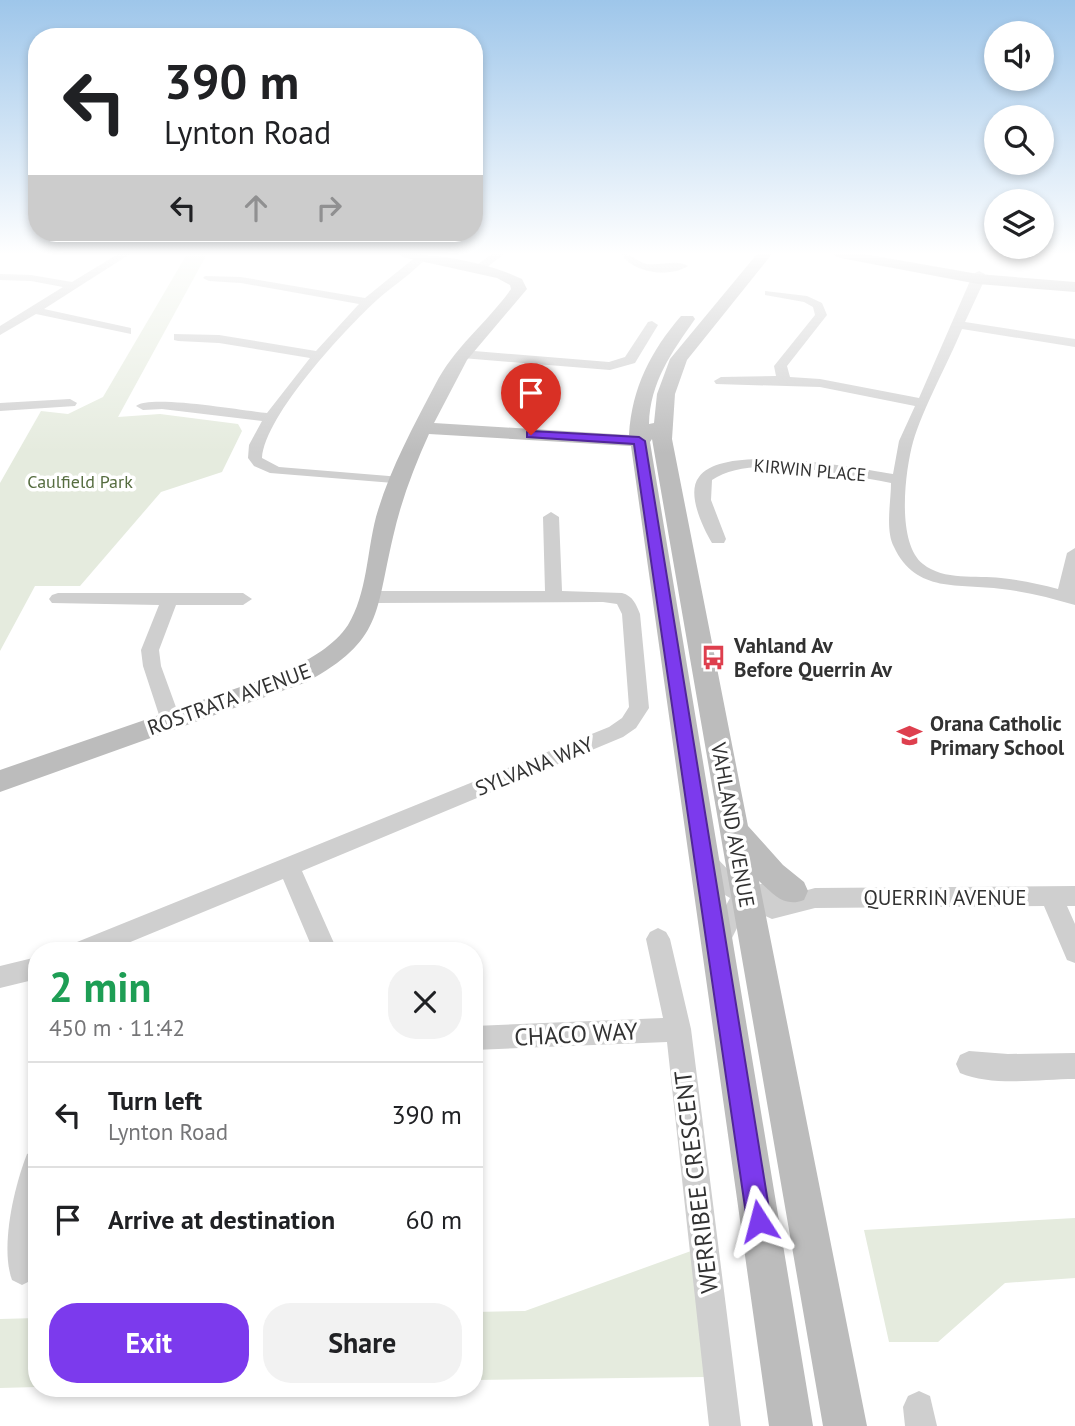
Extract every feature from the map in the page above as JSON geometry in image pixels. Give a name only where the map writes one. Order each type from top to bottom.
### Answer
[{"type":"main road","name":"ROSTRATA AVENUE","points":[[0,780],[171,721],[321,665],[350,641],[363,623],[372,597],[384,528],[425,425],[462,354],[492,321]]},
{"type":"main road","name":"VAHLAND AVENUE","points":[[687,321],[667,344],[651,371],[639,411],[640,438],[791,1426]]},
{"type":"main road","name":"VAHLAND AVENUE","points":[[709,321],[686,348],[666,394],[662,439],[845,1426]]},
{"type":"main road","points":[[425,425],[640,438],[653,429],[658,399],[666,394]]},
{"type":"main road","points":[[640,438],[667,463]]},
{"type":"main road","points":[[735,831],[772,874],[804,894]]},
{"type":"street","points":[[0,331],[17,321]]},
{"type":"street","points":[[81,321],[127,331]]},
{"type":"street","points":[[350,321],[317,355],[271,418],[254,449],[255,457],[269,468],[292,473],[401,481]]},
{"type":"street","points":[[784,380],[780,366],[817,321]]},
{"type":"street","points":[[960,321],[906,441],[899,480],[898,533],[907,558],[916,568],[947,581],[999,583],[1070,598],[1075,553]]},
{"type":"street","points":[[462,354],[610,366],[630,360],[652,325]]},
{"type":"street","points":[[958,325],[1075,343]]},
{"type":"street","points":[[178,337],[210,338],[317,355]]},
{"type":"street","points":[[720,381],[784,380],[850,387],[923,403]]},
{"type":"street","points":[[0,407],[70,403]]},
{"type":"street","points":[[143,406],[162,405],[271,418]]},
{"type":"street","name":"KIRWIN PLACE","points":[[719,538],[712,526],[702,489],[706,475],[719,467],[741,464],[801,466],[899,480]]},
{"type":"street","points":[[551,517],[554,595]]},
{"type":"street","name":"SYLVANA WAY","points":[[104,942],[616,732],[629,723],[639,709],[631,614],[627,603],[614,597],[372,597]]},
{"type":"street","points":[[58,599],[243,599]]},
{"type":"street","points":[[169,600],[150,650],[152,666],[171,721]]},
{"type":"street","name":"QUERRIN AVENUE","points":[[704,860],[730,887],[772,909],[804,894],[1075,896]]},
{"type":"street","points":[[289,866],[322,942]]},
{"type":"street","points":[[717,945],[736,906],[746,897]]},
{"type":"street","points":[[1052,897],[1075,952]]},
{"type":"street","name":"WERRIBEE CRESCENT","points":[[659,939],[678,1029],[725,1426]]},
{"type":"street","points":[[0,977],[28,970]]},
{"type":"street","name":"CHACO WAY","points":[[483,1038],[678,1029]]},
{"type":"street","points":[[969,1064],[1008,1067],[1075,1066]]},
{"type":"street","points":[[22,1270],[22,1223],[28,1199]]},
{"type":"green space","name":"Caulfield Park","points":[[148,321],[171,321],[118,417],[160,414],[238,424],[242,431],[222,472],[161,492],[80,586],[35,586],[0,651],[0,483],[41,411],[68,414],[103,397]]},
{"type":"green space","points":[[1075,1218],[1075,1278],[1005,1283],[938,1342],[889,1342],[864,1230]]},
{"type":"green space","points":[[691,1251],[705,1377],[483,1380],[483,1312],[525,1311]]},
{"type":"green space","points":[[28,1318],[28,1387],[0,1388],[0,1319]]},
{"type":"place","name":"Vahland Av Before Querrin Av","points":[[714,657]]},
{"type":"place","name":"Orana Catholic Primary School","points":[[910,735]]},
{"type":"route","points":[[531,435],[639,441],[759,1221]]}]
